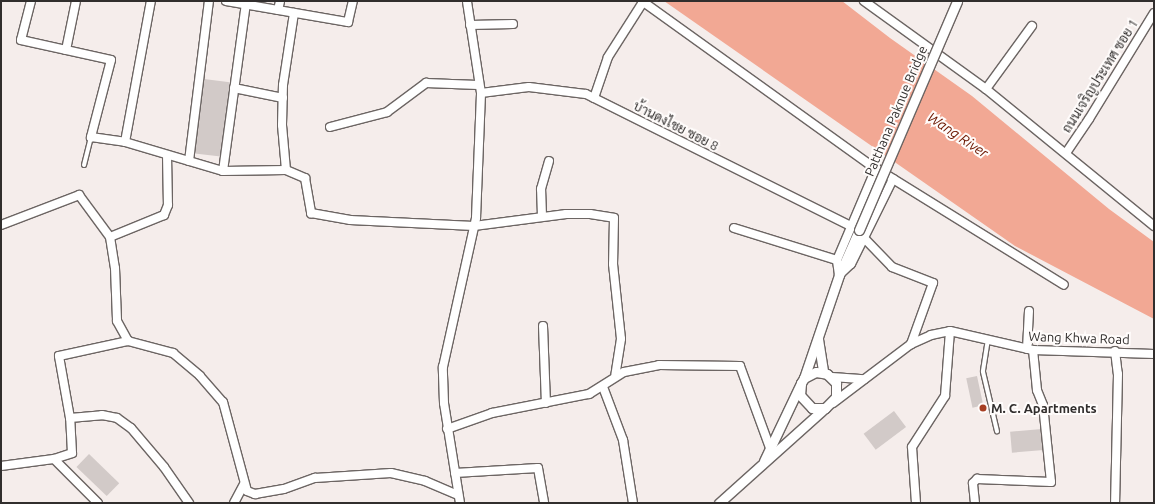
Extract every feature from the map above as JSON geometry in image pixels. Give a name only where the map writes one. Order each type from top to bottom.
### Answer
[{"type":"street","points":[[31,1],[21,40],[111,60],[91,137],[125,142],[223,171],[286,170],[305,178],[311,213],[350,220],[474,226],[542,216],[590,214],[614,218],[613,264],[621,339],[615,375]]},
{"type":"street","points":[[66,50],[76,1]]},
{"type":"street","points":[[125,142],[151,1]]},
{"type":"street","points":[[188,161],[210,1]]},
{"type":"street","points":[[226,1],[348,22],[353,1]]},
{"type":"street","points":[[278,10],[280,1]]},
{"type":"street","points":[[459,499],[447,429],[443,367],[474,226],[479,89],[467,1]]},
{"type":"street","points":[[864,1],[986,89],[1066,152],[1154,226]]},
{"type":"street","name":"Patthana Paknue Bridge","points":[[764,461],[802,381],[855,228],[957,1]]},
{"type":"street","points":[[594,98],[608,57],[642,2],[876,168],[1064,285]]},
{"type":"street","points":[[223,171],[246,4]]},
{"type":"street","points":[[286,170],[282,126],[283,98],[294,13]]},
{"type":"street","name":"ถนนเจริญประเทศ ซอย 1","points":[[1066,152],[1089,120],[1154,13]]},
{"type":"street","points":[[470,25],[513,24]]},
{"type":"street","points":[[986,89],[1032,26]]},
{"type":"street","name":"บ้านดงไชย ซอย 8","points":[[330,127],[387,112],[426,83],[479,89],[529,87],[586,94],[855,228]]},
{"type":"street","points":[[234,88],[283,98]]},
{"type":"street","points":[[110,237],[164,215],[168,205],[167,155]]},
{"type":"street","points":[[542,216],[541,189],[549,161]]},
{"type":"street","points":[[839,275],[837,260],[855,228],[876,168]]},
{"type":"street","points":[[839,275],[851,264],[865,240],[893,179]]},
{"type":"street","points":[[1,225],[78,195],[110,237],[115,268],[117,321],[128,341]]},
{"type":"street","points":[[734,228],[837,260]]},
{"type":"street","points":[[865,240],[892,267],[933,283],[911,344]]},
{"type":"street","points":[[976,503],[973,483],[977,479],[1051,482],[1043,405],[1037,390],[1030,350],[1028,311]]},
{"type":"street","points":[[543,326],[546,403]]},
{"type":"street","points":[[916,503],[912,448],[945,396],[950,330]]},
{"type":"street","name":"Wang Khwa Road","points":[[828,406],[891,357],[911,344],[931,335],[950,330],[1030,350],[1154,354]]},
{"type":"street","points":[[818,335],[822,372]]},
{"type":"street","points":[[1,466],[54,459],[72,453],[70,418],[59,356],[128,341],[173,353],[200,376],[223,402],[247,491],[255,494],[284,489],[316,478],[391,473],[425,481],[459,499]]},
{"type":"street","points":[[1115,352],[1118,374],[1115,503]]},
{"type":"street","points":[[447,429],[492,413],[589,394],[603,387],[615,375],[659,365],[740,366],[770,448]]},
{"type":"street","points":[[828,406],[812,408],[802,401],[799,389],[802,381],[816,372],[822,372],[832,377],[864,379]]},
{"type":"street","points":[[719,503],[764,461],[828,406],[837,390],[832,377]]},
{"type":"street","points":[[603,387],[623,440],[634,503]]},
{"type":"street","points":[[70,418],[102,415],[122,422],[164,467],[189,503]]},
{"type":"street","points":[[54,459],[98,503]]},
{"type":"street","points":[[455,473],[538,468],[544,503]]},
{"type":"street","points":[[234,503],[244,484]]},
{"type":"lane","points":[[84,165],[91,137]]},
{"type":"lane","points":[[988,339],[983,372],[997,431]]},
{"type":"water","name":"Wang River","points":[[664,1],[842,1],[890,38],[972,96],[1109,209],[1154,242],[1154,319],[1015,246]]},
{"type":"building","points":[[204,79],[230,82],[221,157],[195,153]]},
{"type":"building","points":[[977,376],[983,405],[972,408],[966,378]]},
{"type":"building","points":[[894,411],[906,427],[876,450],[864,434]]},
{"type":"building","points":[[1042,429],[1044,450],[1012,453],[1010,432]]},
{"type":"building","points":[[89,454],[119,483],[107,496],[76,467]]},
{"type":"place","name":"M. C. Apartments","points":[[983,408]]}]
